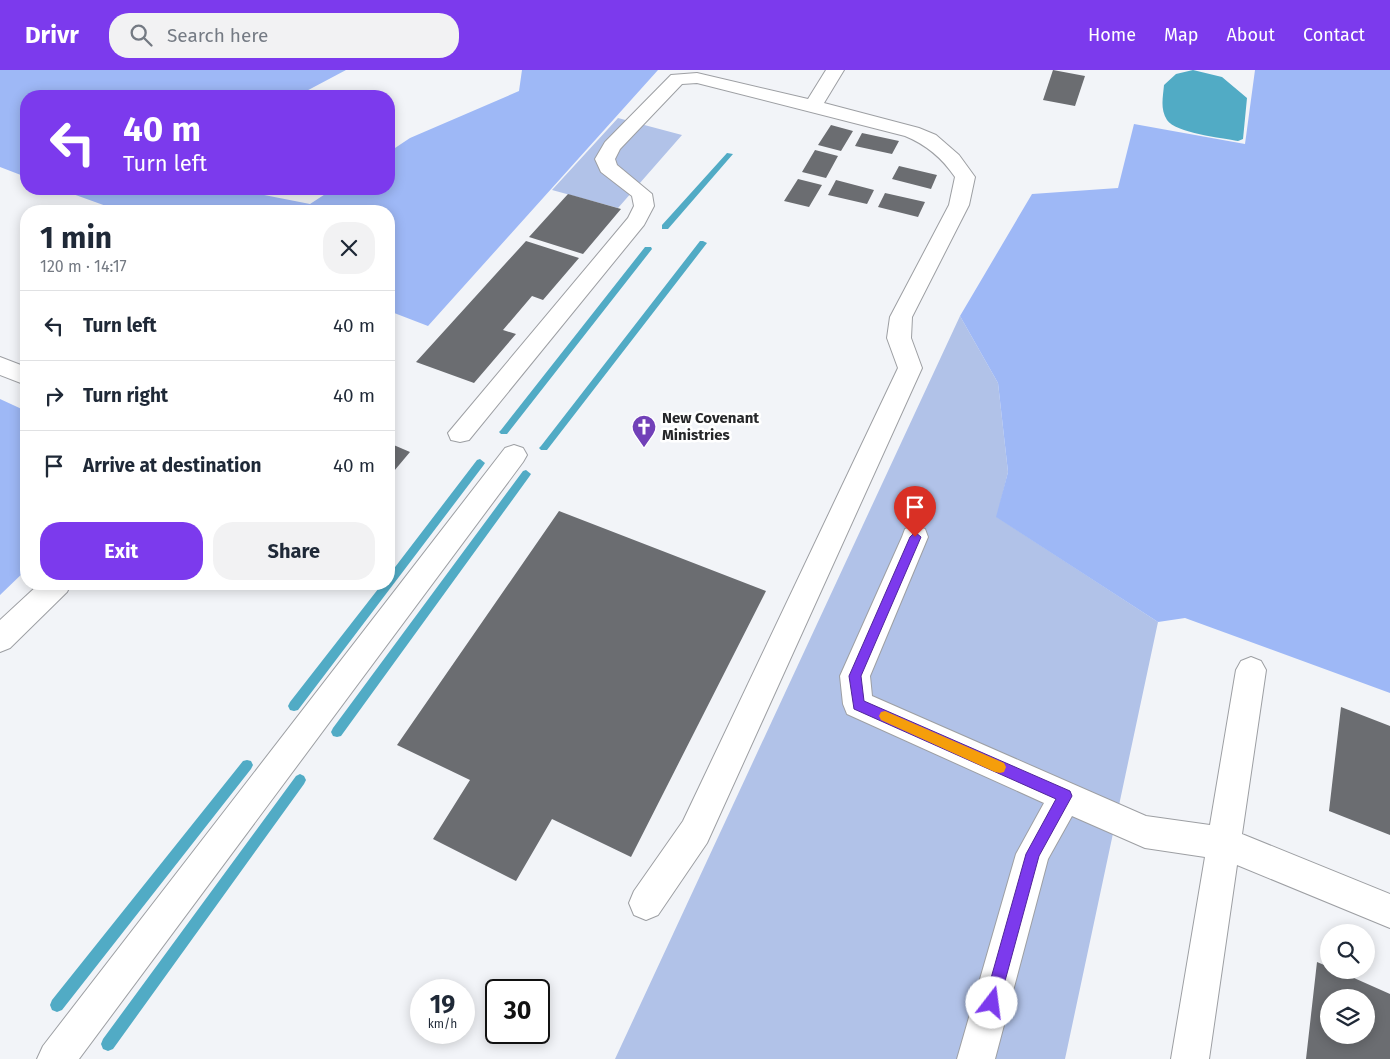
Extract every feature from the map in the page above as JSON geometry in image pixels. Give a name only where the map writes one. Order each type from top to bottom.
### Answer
[{"type":"street","points":[[814,106],[835,70]]},
{"type":"street","points":[[460,433],[636,220],[644,206],[642,194],[608,168],[605,158],[612,146],[678,79],[697,78],[912,132],[929,140],[952,158],[965,177],[958,205],[901,318],[899,338],[910,368],[695,832],[646,903]]},
{"type":"street","points":[[0,366],[20,374]]},
{"type":"street","points":[[56,1059],[514,455]]},
{"type":"street","points":[[915,537],[855,676],[858,704],[1145,832],[1224,843],[1390,911]]},
{"type":"street","points":[[0,640],[51,590]]},
{"type":"street","points":[[1190,1059],[1251,670]]},
{"type":"street","points":[[976,1059],[1033,854],[1065,796]]},
{"type":"shaded area","points":[[0,70],[346,70],[308,90],[20,90],[20,175],[0,167]]},
{"type":"shaded area","points":[[522,70],[658,70],[428,326],[395,313],[395,205],[103,205],[76,195],[264,195],[310,204],[324,195],[395,195],[395,148],[410,138],[519,91]]},
{"type":"shaded area","points":[[1193,70],[1222,77],[1247,98],[1243,139],[1238,141],[1189,132],[1172,125],[1167,120],[1163,107],[1164,85],[1176,74]]},
{"type":"shaded area","points":[[1255,70],[1390,70],[1390,693],[1185,618],[1158,622],[996,517],[1008,472],[998,383],[960,316],[1032,194],[1118,188],[1134,124],[1245,144]]},
{"type":"shaded area","points":[[618,118],[682,135],[618,208],[552,190]]},
{"type":"shaded area","points":[[960,316],[998,383],[1008,472],[997,517],[1158,622],[1065,1059],[615,1059]]},
{"type":"shaded area","points":[[0,399],[20,408],[20,576],[0,595]]},
{"type":"building","points":[[1053,70],[1085,76],[1075,106],[1043,100]]},
{"type":"building","points":[[831,125],[853,131],[841,151],[818,145]]},
{"type":"building","points":[[862,133],[899,141],[892,154],[855,146]]},
{"type":"building","points":[[815,150],[838,156],[826,178],[802,172]]},
{"type":"building","points":[[899,166],[937,175],[931,189],[892,179]]},
{"type":"building","points":[[798,179],[822,185],[809,207],[784,201]]},
{"type":"building","points":[[836,180],[874,190],[867,204],[828,195]]},
{"type":"building","points":[[885,193],[925,202],[918,217],[878,207]]},
{"type":"building","points":[[568,194],[621,209],[583,254],[529,237]]},
{"type":"building","points":[[526,241],[579,258],[543,300],[532,296],[503,330],[516,334],[474,383],[416,362]]},
{"type":"building","points":[[395,446],[410,452],[395,470]]},
{"type":"building","points":[[559,511],[766,591],[631,857],[552,819],[516,881],[433,839],[470,780],[397,745]]},
{"type":"building","points":[[1341,707],[1390,726],[1390,835],[1329,811]]},
{"type":"building","points":[[1317,962],[1320,963],[1320,979],[1356,979],[1390,994],[1390,1059],[1306,1059]]},
{"type":"waterway","points":[[665,227],[729,154]]},
{"type":"waterway","points":[[544,448],[703,243]]},
{"type":"waterway","points":[[504,432],[648,249]]},
{"type":"waterway","points":[[395,574],[480,463]]},
{"type":"waterway","points":[[337,732],[526,474]]},
{"type":"waterway","points":[[294,706],[383,590]]},
{"type":"waterway","points":[[57,1005],[247,765]]},
{"type":"waterway","points":[[108,1044],[300,780]]},
{"type":"slow traffic","points":[[885,716],[1000,767]]},
{"type":"place","name":"New Covenant Ministries","points":[[644,448]]},
{"type":"route","points":[[915,537],[855,676],[858,704],[1065,796],[1033,854],[992,1003]]}]
